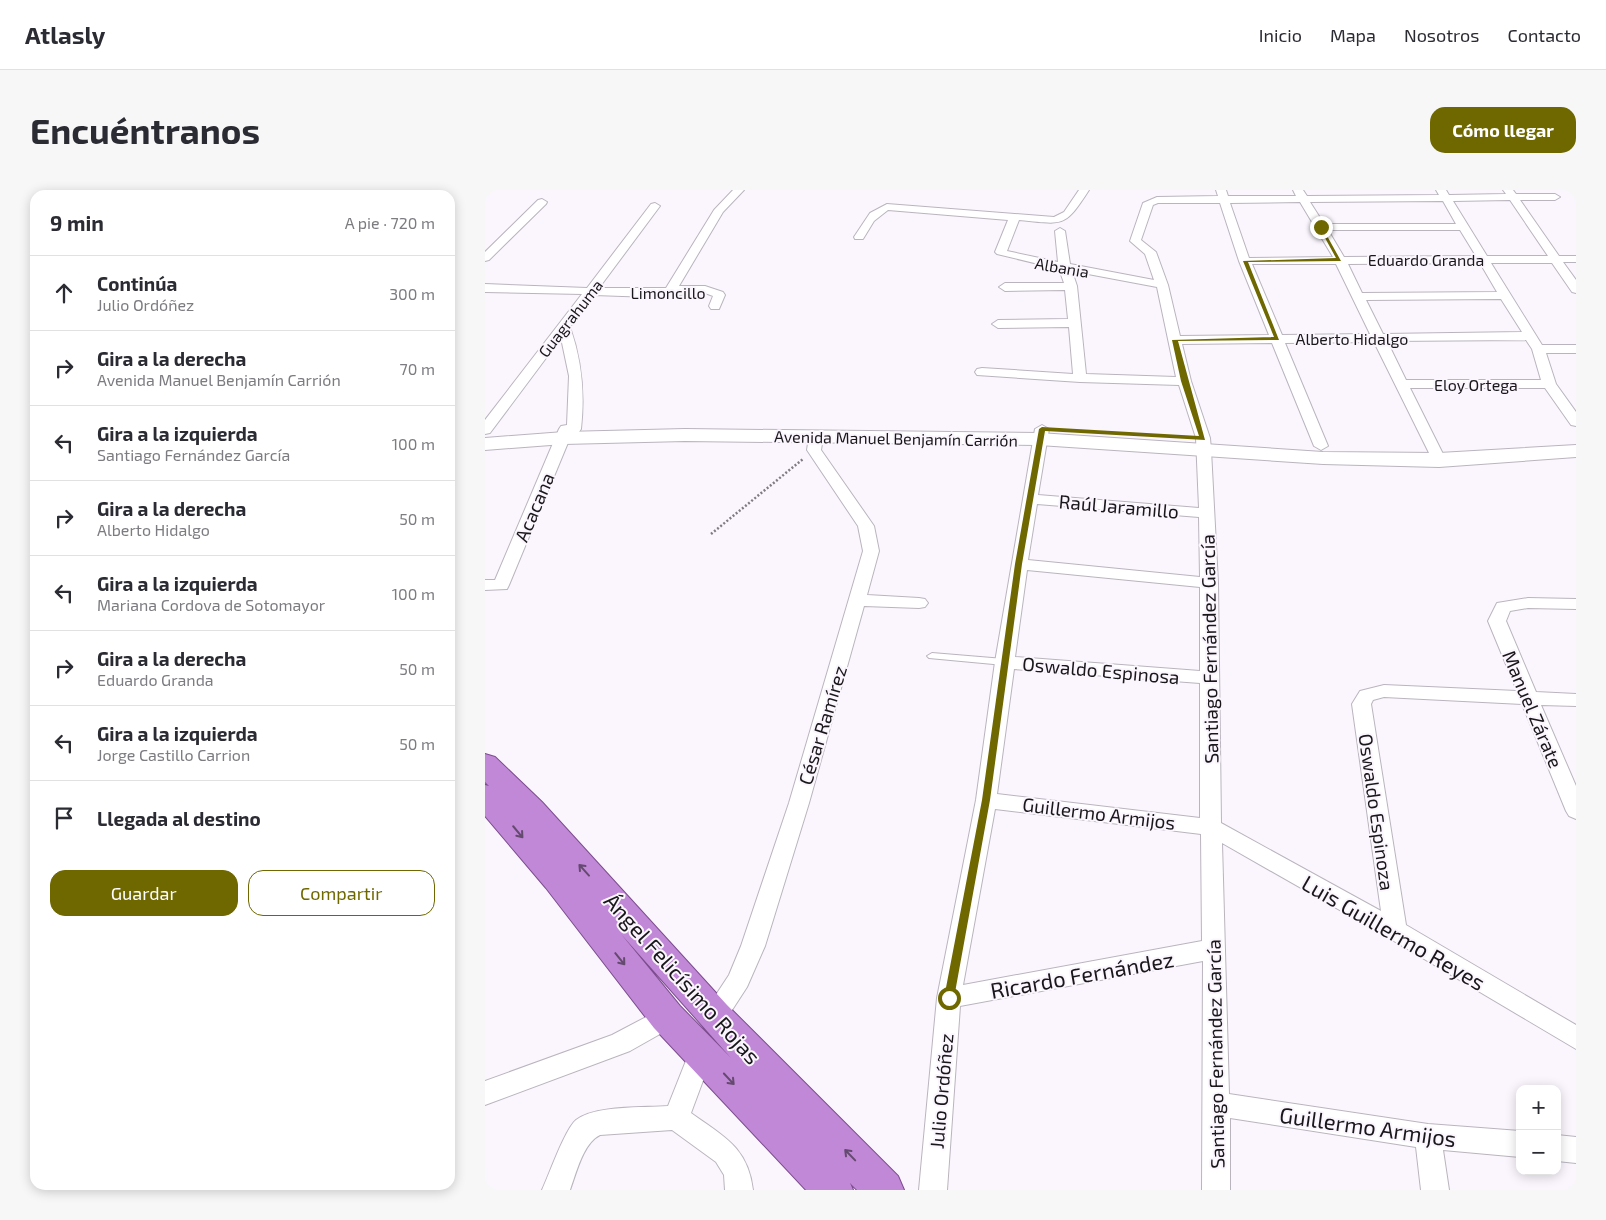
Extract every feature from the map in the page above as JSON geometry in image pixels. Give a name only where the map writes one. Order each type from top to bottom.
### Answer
[{"type":"highway","name":"Ángel Felicísimo Rojas","points":[[485,764],[520,798],[714,1016],[884,1190]]},
{"type":"highway","name":"Ángel Felicísimo Rojas","points":[[485,796],[557,879],[667,1017],[702,1051],[833,1190]]},
{"type":"main road","name":"Avenida Manuel Benjamín Carrión","points":[[485,434],[690,426],[1041,434],[1203,444],[1321,446],[1437,454],[1576,438]]},
{"type":"main road","name":"Avenida Manuel Benjamín Carrión","points":[[485,444],[568,432],[685,435],[815,444],[1041,434]]},
{"type":"main road","name":"Avenida Manuel Benjamín Carrión","points":[[1203,444],[1323,458],[1576,451]]},
{"type":"street","points":[[671,289],[719,210],[739,190]]},
{"type":"street","points":[[859,237],[870,218],[878,210],[887,207],[1055,220],[1063,218],[1068,214],[1084,190]]},
{"type":"street","points":[[1443,193],[1538,349],[1549,384],[1576,422]]},
{"type":"street","points":[[1321,446],[1245,261],[1223,194],[1443,193],[1511,194],[1555,198]]},
{"type":"street","name":"Santiago Fernández García","points":[[1216,1190],[1218,1104],[1211,827],[1210,584],[1203,444],[1184,381],[1162,285],[1150,252],[1135,241],[1148,203],[1157,200],[1223,194]]},
{"type":"street","points":[[1300,194],[1340,260],[1437,454]]},
{"type":"street","points":[[1511,194],[1576,289]]},
{"type":"street","points":[[487,254],[542,202]]},
{"type":"street","name":"Guagrahuma","points":[[485,430],[655,206]]},
{"type":"street","name":"Albania","points":[[1015,216],[1001,252],[1017,259],[1162,285]]},
{"type":"street","points":[[1321,227],[1463,227]]},
{"type":"street","points":[[1060,231],[1065,268],[1071,286],[1080,378]]},
{"type":"street","name":"Eduardo Granda","points":[[1245,261],[1576,259]]},
{"type":"street","points":[[1005,287],[1071,286]]},
{"type":"street","name":"Limoncillo","points":[[485,288],[657,292],[671,289],[711,291],[719,295],[715,306]]},
{"type":"street","points":[[1358,297],[1504,295]]},
{"type":"street","points":[[998,324],[1075,323]]},
{"type":"street","name":"Acacana","points":[[493,585],[568,432],[578,399],[577,372],[563,325]]},
{"type":"street","name":"Alberto Hidalgo","points":[[1175,340],[1529,336]]},
{"type":"street","points":[[1538,349],[1576,349]]},
{"type":"street","points":[[982,372],[1080,378],[1184,381]]},
{"type":"street","name":"Eloy Ortega","points":[[1403,384],[1549,384]]},
{"type":"street","name":"Julio Ordóñez","points":[[933,1190],[949,998],[986,800],[1019,564],[1041,434]]},
{"type":"street","name":"César Ramírez","points":[[714,1016],[739,980],[753,946],[801,794],[871,551],[866,526],[815,444]]},
{"type":"street","name":"Raúl Jaramillo","points":[[1031,499],[1207,513]]},
{"type":"street","points":[[1019,564],[1210,584]]},
{"type":"street","points":[[857,600],[919,603]]},
{"type":"street","name":"Manuel Zárate","points":[[1576,604],[1528,603],[1503,607],[1497,621],[1576,811]]},
{"type":"street","name":"Oswaldo Espinosa","points":[[1005,662],[1210,678]]},
{"type":"street","name":"Oswaldo Espinoza","points":[[1395,930],[1361,704],[1367,695],[1384,691],[1529,698]]},
{"type":"street","points":[[1529,698],[1576,700]]},
{"type":"street","name":"Guillermo Armijos","points":[[986,800],[1211,827]]},
{"type":"street","name":"Luis Guillermo Reyes","points":[[1211,827],[1395,930],[1576,1038]]},
{"type":"street","name":"Ricardo Fernández","points":[[949,998],[1214,949]]},
{"type":"street","points":[[485,1093],[621,1043],[667,1017]]},
{"type":"street","points":[[676,1118],[702,1051]]},
{"type":"street","name":"Guillermo Armijos","points":[[1218,1104],[1428,1136],[1516,1144]]},
{"type":"street","points":[[556,1190],[577,1141],[585,1129],[597,1123],[676,1118],[725,1154],[737,1172],[739,1190]]},
{"type":"street","points":[[1428,1136],[1435,1190]]},
{"type":"street","points":[[1561,1148],[1576,1150]]},
{"type":"lane","name":"Oswaldo Espinosa","points":[[932,656],[1005,662]]},
{"type":"path","points":[[711,534],[815,444]]},
{"type":"route","points":[[949,998],[986,800],[1019,564],[1042,429],[1203,438],[1184,381],[1175,340],[1277,339],[1245,261],[1340,260],[1321,227]]}]
